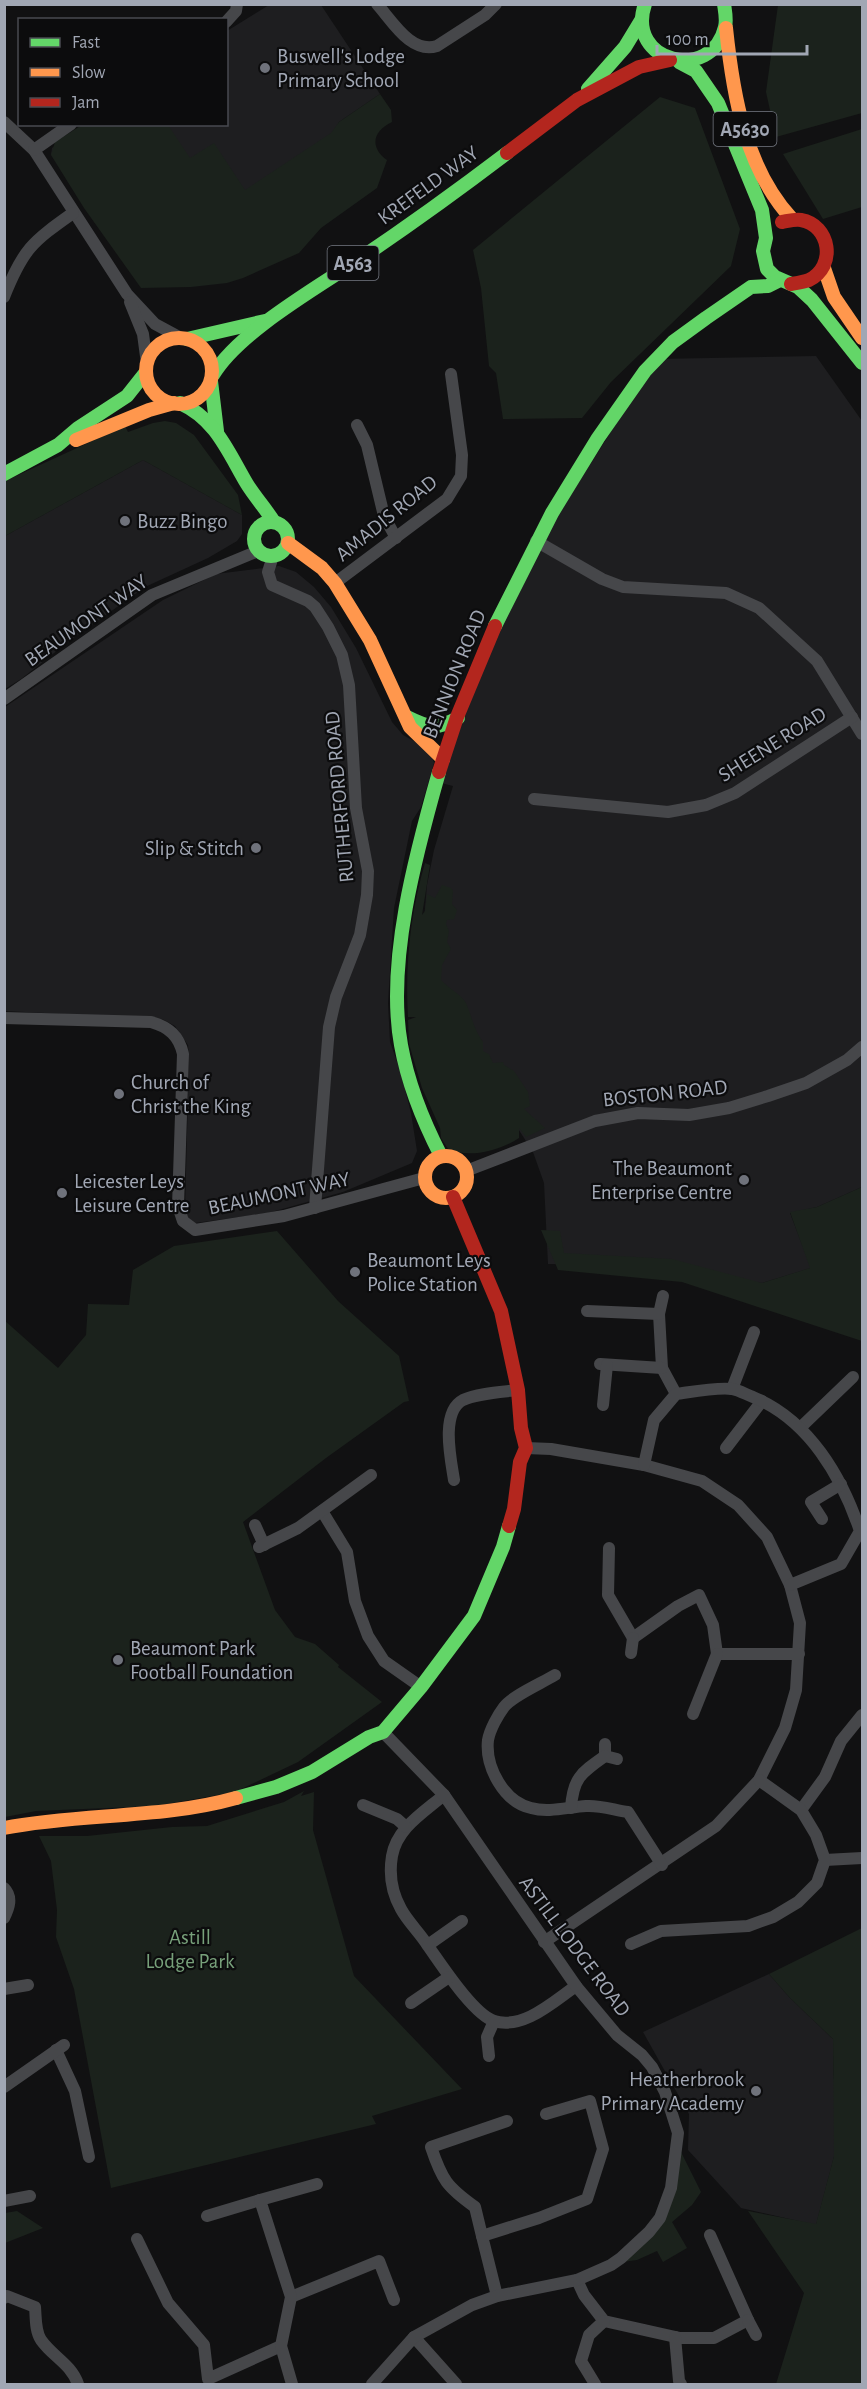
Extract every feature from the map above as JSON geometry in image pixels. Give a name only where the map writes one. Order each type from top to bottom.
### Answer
[{"type":"main road","points":[[726,7],[726,28]]},
{"type":"main road","points":[[643,9],[645,37],[654,49],[675,61]]},
{"type":"main road","name":"KREFELD WAY","points":[[577,100],[625,47],[643,9]]},
{"type":"main road","name":"KREFELD WAY","points":[[212,378],[222,360],[272,319],[435,208],[577,100],[639,67],[675,61],[695,61],[711,52],[722,40],[726,28]]},
{"type":"main road","name":"A5630","points":[[726,28],[731,76],[750,144],[773,199],[779,208],[792,219]]},
{"type":"main road","name":"A5630","points":[[675,61],[696,71],[718,104],[762,210],[766,238]]},
{"type":"main road","points":[[862,338],[828,286],[824,268],[828,253],[822,234],[813,224],[792,219],[777,225],[766,238],[763,251],[765,264],[771,273],[812,300],[862,363]]},
{"type":"main road","name":"BENNION ROAD","points":[[441,1156],[422,1119],[415,1096],[402,1049],[397,1008],[398,966],[403,928],[443,759],[499,619],[536,542],[581,462],[641,377],[664,350],[751,287],[765,264]]},
{"type":"main road","points":[[785,282],[804,283],[824,268]]},
{"type":"main road","name":"BENNION ROAD","points":[[751,287],[785,282]]},
{"type":"main road","name":"KREFELD WAY","points":[[184,338],[211,335],[272,319]]},
{"type":"main road","points":[[218,431],[209,356],[203,348],[184,338],[162,343],[150,355],[147,368],[150,387],[157,395],[189,406],[218,431],[267,523]]},
{"type":"main road","points":[[58,446],[78,428],[127,396],[147,368]]},
{"type":"main road","points":[[4,474],[58,446],[149,410],[196,400],[204,393],[212,378]]},
{"type":"main road","points":[[267,523],[283,526],[288,534],[288,543],[280,554],[266,556],[258,550],[254,536],[267,523]]},
{"type":"main road","points":[[288,543],[322,568],[335,583],[370,640],[410,727],[443,759]]},
{"type":"main road","points":[[403,715],[425,726],[440,728],[458,718]]},
{"type":"main road","points":[[441,1156],[459,1160],[466,1171],[467,1181],[463,1190],[453,1197],[440,1197],[434,1194],[429,1190],[424,1178],[429,1164],[441,1156]]},
{"type":"main road","points":[[4,1828],[40,1821],[202,1807],[276,1787],[312,1772],[369,1737],[383,1732],[421,1687],[474,1616],[502,1547],[514,1509],[520,1462],[526,1448],[521,1428],[518,1390],[501,1311],[453,1197]]},
{"type":"street","points":[[228,20],[236,11],[237,4]]},
{"type":"street","points":[[377,4],[414,45],[429,48],[437,46],[485,15],[496,4]]},
{"type":"street","points":[[4,122],[34,150],[127,294],[155,324],[184,338]]},
{"type":"street","points":[[34,150],[68,126]]},
{"type":"street","points":[[4,297],[7,282],[35,240],[73,213]]},
{"type":"street","points":[[127,294],[143,334],[147,368]]},
{"type":"street","name":"AMADIS ROAD","points":[[335,583],[447,499],[461,476],[462,455],[451,374]]},
{"type":"street","points":[[357,425],[367,445],[384,516],[396,538]]},
{"type":"street","points":[[536,542],[602,579],[623,587],[726,593],[759,608],[818,661],[862,734]]},
{"type":"street","name":"BEAUMONT WAY","points":[[4,699],[152,595],[258,550]]},
{"type":"street","name":"RUTHERFORD ROAD","points":[[273,556],[268,572],[272,585],[308,601],[315,607],[342,655],[350,694],[356,808],[368,881],[360,934],[336,997],[329,1027],[315,1208]]},
{"type":"street","name":"SHEENE ROAD","points":[[534,799],[668,812],[706,805],[735,793],[852,717]]},
{"type":"street","name":"BEAUMONT WAY","points":[[4,1018],[151,1022],[170,1029],[177,1037],[183,1054],[178,1206],[183,1221],[195,1230],[248,1223],[315,1208],[424,1178]]},
{"type":"street","name":"BOSTON ROAD","points":[[466,1171],[596,1121],[638,1113],[689,1114],[729,1108],[768,1096],[806,1083],[847,1060],[862,1047]]},
{"type":"street","points":[[663,1296],[659,1314],[662,1368],[676,1394]]},
{"type":"street","points":[[587,1311],[659,1314]]},
{"type":"street","points":[[732,1389],[754,1332]]},
{"type":"street","points":[[603,1405],[603,1364],[662,1368]]},
{"type":"street","points":[[801,1427],[853,1377]]},
{"type":"street","points":[[644,1465],[654,1420],[676,1394],[732,1389],[762,1401],[801,1427],[834,1470],[850,1501],[861,1531],[841,1564],[790,1585]]},
{"type":"street","points":[[454,1480],[449,1428],[455,1407],[471,1398],[518,1390]]},
{"type":"street","points":[[726,1448],[762,1401]]},
{"type":"street","points":[[526,1448],[551,1449],[644,1465],[702,1481],[738,1505],[767,1537],[790,1585],[800,1623],[796,1690],[785,1728],[759,1780],[716,1826],[662,1865],[544,1942]]},
{"type":"street","points":[[255,1525],[262,1546],[298,1527],[371,1475]]},
{"type":"street","points":[[822,1519],[811,1502],[841,1484]]},
{"type":"street","points":[[322,1511],[347,1552],[355,1601],[368,1636],[384,1661],[421,1687]]},
{"type":"street","points":[[609,1548],[608,1595],[633,1638],[631,1653]]},
{"type":"street","points":[[633,1638],[678,1606],[699,1595],[713,1625],[717,1654],[693,1714]]},
{"type":"street","points":[[717,1654],[799,1654]]},
{"type":"street","points":[[555,1675],[505,1704],[488,1740],[490,1762],[498,1783],[512,1799],[530,1808],[588,1806],[627,1812],[662,1865]]},
{"type":"street","points":[[801,1810],[825,1777],[841,1741],[862,1715]]},
{"type":"street","name":"ASTILL LODGE ROAD","points":[[372,2385],[414,2337],[472,2305],[497,2296],[577,2280],[621,2258],[649,2232],[660,2218],[671,2188],[678,2133],[665,2092],[652,2067],[642,2055],[617,2035],[576,1986],[444,1795],[383,1732]]},
{"type":"street","points":[[571,1808],[572,1789],[580,1773],[609,1753]]},
{"type":"street","points":[[631,1944],[661,1931],[748,1926],[773,1917],[798,1902],[817,1883],[825,1860],[816,1835],[801,1810],[759,1780]]},
{"type":"street","points":[[444,1795],[398,1836],[392,1855],[390,1877],[400,1908],[449,1977],[477,2008],[494,2020],[516,2021],[535,2014],[576,1986]]},
{"type":"street","points":[[363,1805],[397,1819],[406,1827]]},
{"type":"street","points":[[825,1860],[862,1858]]},
{"type":"street","points":[[4,1888],[9,1893],[10,1899],[4,1918]]},
{"type":"street","points":[[428,1945],[462,1921]]},
{"type":"street","points":[[411,2003],[449,1977]]},
{"type":"street","points":[[4,1989],[28,1985]]},
{"type":"street","points":[[489,2056],[487,2037],[494,2020]]},
{"type":"street","points":[[4,2086],[60,2048],[75,2091],[89,2157]]},
{"type":"street","points":[[482,2236],[539,2218],[587,2199],[603,2150],[590,2101],[546,2114]]},
{"type":"street","points":[[497,2296],[475,2207],[452,2190],[440,2174],[431,2147],[507,2121]]},
{"type":"street","points":[[207,2216],[317,2184]]},
{"type":"street","points":[[4,2201],[30,2196]]},
{"type":"street","points":[[260,2200],[291,2297],[280,2346],[292,2385]]},
{"type":"street","points":[[710,2235],[756,2335]]},
{"type":"street","points":[[137,2239],[168,2303],[204,2345],[208,2379],[280,2346]]},
{"type":"street","points":[[702,2254],[715,2248]]},
{"type":"street","points":[[291,2297],[379,2261],[394,2300]]},
{"type":"street","points":[[577,2280],[584,2295],[604,2321],[675,2337],[714,2338],[748,2320]]},
{"type":"street","points":[[4,2298],[7,2295],[35,2307],[40,2339],[64,2362],[78,2385]]},
{"type":"street","points":[[595,2385],[581,2361],[589,2335],[604,2321]]},
{"type":"street","points":[[414,2337],[456,2385]]},
{"type":"street","points":[[675,2337],[681,2385]]},
{"type":"shaded area","points":[[269,5],[321,5],[380,94],[339,122],[289,240],[51,155],[52,148],[81,126],[228,126],[228,30]]},
{"type":"shaded area","points":[[816,356],[862,421],[862,1187],[817,1207],[790,1213],[811,1268],[762,1283],[572,1264],[548,1264],[544,1183],[533,1152],[483,1074],[422,1001],[421,955],[427,885],[434,850],[453,786],[437,782],[517,580],[657,359]]},
{"type":"shaded area","points":[[143,460],[242,515],[242,534],[237,541],[208,558],[145,587],[5,689],[5,536]]},
{"type":"shaded area","points":[[279,566],[296,572],[314,587],[331,607],[356,648],[392,722],[403,735],[423,746],[434,763],[421,807],[412,821],[394,908],[388,1003],[390,1042],[411,1113],[417,1151],[412,1163],[343,1192],[268,1213],[195,1223],[188,1218],[185,1210],[188,1045],[175,1026],[162,1019],[5,1011],[5,707],[163,600],[216,574]]},
{"type":"shaded area","name":"Heatherbrook Primary Academy","points":[[769,1974],[790,1998],[833,2039],[833,2073],[838,2110],[836,2149],[816,2225],[741,2208],[688,2150],[689,2114],[643,2032]]},
{"type":"green space","points":[[778,5],[862,5],[862,113],[776,137],[766,92]]},
{"type":"green space","points":[[380,94],[391,110],[392,122],[381,130],[376,139],[378,150],[387,160],[377,188],[321,228],[299,253],[227,283],[191,287],[141,288],[84,208],[51,155],[55,142],[80,126],[169,126],[190,158],[214,143],[245,190],[331,133],[339,122]]},
{"type":"green space","points":[[660,97],[695,108],[740,229],[731,266],[611,382],[582,418],[503,419],[496,373],[489,366],[481,288],[473,250]]},
{"type":"green space","points":[[862,129],[862,207],[823,219],[783,154]]},
{"type":"green space","points":[[165,421],[176,423],[194,435],[238,495],[242,515],[143,460],[5,536],[5,481],[125,426],[128,432]]},
{"type":"green space","points":[[425,863],[430,865],[422,915],[425,911],[427,894],[435,898],[442,885],[453,891],[452,904],[457,910],[454,919],[447,920],[446,924],[449,931],[447,942],[451,949],[442,965],[441,980],[466,1003],[483,1042],[483,1051],[489,1054],[493,1063],[503,1062],[514,1071],[528,1092],[530,1106],[524,1109],[545,1128],[526,1137],[519,1128],[519,1138],[485,1152],[465,1153],[448,1149],[441,1138],[440,1128],[422,1088],[409,1044],[408,1020],[416,1017],[408,1017],[407,979],[410,940]]},
{"type":"green space","points":[[862,1187],[862,1341],[682,1282],[558,1270],[541,1230],[560,1231],[564,1253],[672,1259],[762,1283],[810,1268],[790,1212],[817,1207]]},
{"type":"green space","points":[[277,1231],[338,1301],[399,1356],[409,1401],[404,1402],[326,1458],[243,1522],[275,1610],[295,1637],[315,1644],[339,1665],[338,1667],[382,1702],[298,1762],[235,1792],[155,1806],[36,1811],[5,1817],[4,1320],[58,1368],[86,1335],[88,1304],[129,1305],[133,1270],[174,1246]]},
{"type":"green space","name":"Astill Lodge Park","points":[[304,1791],[301,1796],[314,1792],[313,1830],[354,1976],[462,2089],[372,2116],[376,2124],[111,2188],[74,1989],[56,1937],[57,1910],[51,1861],[39,1836],[87,1836],[172,1827],[207,1826],[284,1802]]},
{"type":"green space","points":[[862,1928],[862,2384],[776,2384],[804,2293],[748,2211],[816,2224],[834,2156],[833,2039],[790,1998],[769,1974]]},
{"type":"green space","points":[[677,2144],[701,2192],[692,2205],[672,2222],[687,2248],[663,2262],[657,2251],[637,2260],[615,2263],[660,2218]]},
{"type":"green space","points":[[17,2211],[43,2228],[5,2243],[5,2213]]},
{"type":"traffic: fast","points":[[645,4],[642,24],[647,40],[658,52],[673,59],[689,60],[704,55],[717,45],[726,24],[724,4]]},
{"type":"traffic: fast","points":[[588,89],[625,47],[642,19]]},
{"type":"traffic: fast","points":[[679,62],[696,71],[718,103],[762,210],[766,238],[763,251],[767,269],[775,277],[798,287],[812,300],[862,363]]},
{"type":"traffic: fast","points":[[213,375],[225,359],[258,328],[413,222],[507,153]]},
{"type":"traffic: fast","points":[[495,626],[552,513],[598,438],[645,371],[673,342],[751,287],[768,286],[780,280]]},
{"type":"traffic: fast","points":[[187,339],[265,321]]},
{"type":"traffic: fast","points":[[4,474],[58,445],[78,428],[127,396],[146,372]]},
{"type":"traffic: fast","points":[[211,381],[217,431]]},
{"type":"traffic: fast","points":[[180,403],[212,427],[250,489],[274,522]]},
{"type":"traffic: fast","points":[[271,522],[283,527],[288,539],[283,551],[271,556],[259,551],[254,539],[259,527],[271,522]]},
{"type":"traffic: fast","points":[[407,717],[432,726],[458,718]]},
{"type":"traffic: fast","points":[[439,772],[421,837],[406,908],[400,944],[397,1013],[401,1045],[412,1088],[441,1156]]},
{"type":"traffic: fast","points":[[236,1798],[276,1787],[312,1772],[369,1737],[383,1732],[421,1687],[474,1616],[503,1547],[509,1526]]},
{"type":"traffic: slow","points":[[726,28],[738,104],[752,154],[776,199],[792,219]]},
{"type":"traffic: slow","points":[[824,268],[834,297],[862,338]]},
{"type":"traffic: slow","points":[[179,338],[192,341],[202,348],[209,358],[212,371],[209,384],[202,394],[192,401],[179,404],[166,401],[156,394],[149,384],[146,371],[149,358],[156,348],[166,341],[179,338]]},
{"type":"traffic: slow","points":[[76,440],[149,410],[174,403]]},
{"type":"traffic: slow","points":[[288,543],[322,568],[335,583],[370,640],[410,727],[443,759]]},
{"type":"traffic: slow","points":[[446,1156],[454,1157],[461,1162],[466,1169],[467,1177],[466,1185],[461,1192],[454,1197],[446,1198],[438,1197],[431,1192],[426,1185],[425,1177],[426,1169],[431,1162],[438,1157],[446,1156]]},
{"type":"traffic: slow","points":[[4,1828],[62,1820],[150,1813],[208,1805],[236,1798]]},
{"type":"traffic: jam","points":[[507,153],[577,100],[639,67],[670,60]]},
{"type":"traffic: jam","points":[[782,222],[799,220],[811,223],[824,237],[826,247],[824,265],[818,274],[809,280],[791,284]]},
{"type":"traffic: jam","points":[[439,772],[457,717],[495,626]]},
{"type":"traffic: jam","points":[[453,1197],[501,1311],[518,1390],[521,1428],[526,1448],[520,1462],[514,1509],[509,1526]]},
{"type":"place","name":"Buswell's Lodge Primary School","points":[[265,68]]},
{"type":"place","name":"Buzz Bingo","points":[[125,521]]},
{"type":"place","name":"Slip & Stitch","points":[[256,848]]},
{"type":"place","name":"Church of Christ the King","points":[[119,1094]]},
{"type":"place","name":"The Beaumont Enterprise Centre","points":[[744,1180]]},
{"type":"place","name":"Leicester Leys Leisure Centre","points":[[62,1193]]},
{"type":"place","name":"Beaumont Leys Police Station","points":[[355,1272]]},
{"type":"place","name":"Beaumont Park Football Foundation","points":[[118,1660]]},
{"type":"place","name":"Heatherbrook Primary Academy","points":[[756,2091]]}]
